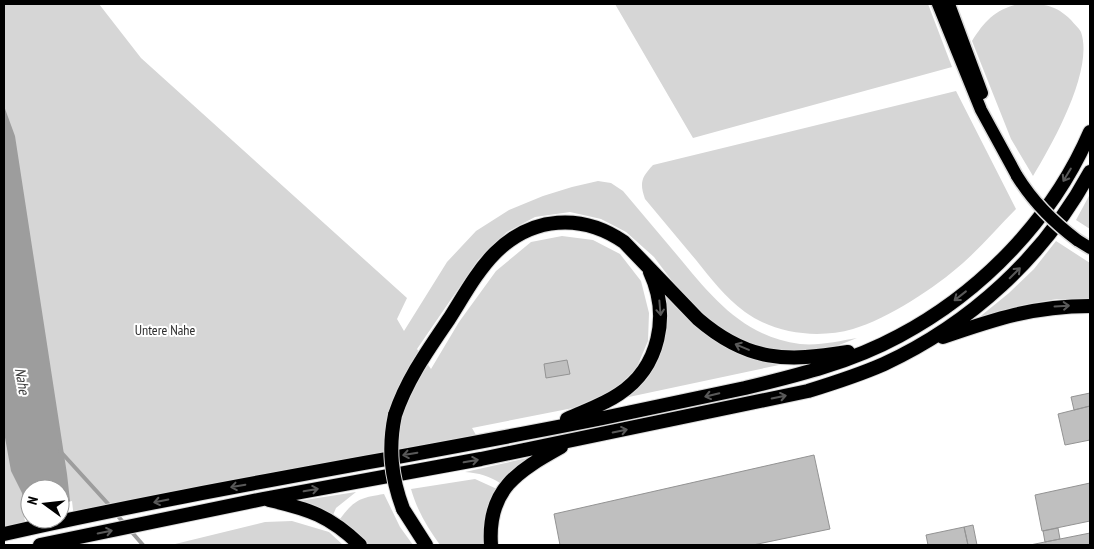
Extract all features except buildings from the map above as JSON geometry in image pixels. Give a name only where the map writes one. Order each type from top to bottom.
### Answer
[{"type":"highway","points":[[8,533],[209,491],[544,430],[800,375],[847,360],[901,335],[948,305],[984,276],[1011,250],[1046,207],[1062,184],[1090,132]]},
{"type":"highway","points":[[40,545],[263,499],[572,441],[808,391],[844,380],[883,364],[921,345],[971,311],[1022,265],[1056,226],[1090,172]]},
{"type":"highway","points":[[426,545],[403,509],[394,485],[391,460],[392,430],[395,415],[408,381],[481,270],[496,252],[514,238],[541,226],[571,222],[588,224],[604,230],[624,242],[633,249],[698,319],[722,337],[743,348],[766,355],[798,359],[876,348]]},
{"type":"highway","points":[[544,430],[620,394],[637,378],[650,359],[657,342],[660,322],[658,296],[649,270],[633,249]]},
{"type":"highway","points":[[921,345],[1009,315],[1053,307],[1090,306]]},
{"type":"highway","points":[[491,545],[491,526],[496,506],[512,479],[529,465],[572,441]]},
{"type":"highway","points":[[263,499],[300,507],[320,515],[338,526],[360,545]]},
{"type":"main road","points":[[938,4],[982,110],[1017,176],[1047,215],[1077,240],[1090,248]]},
{"type":"main road","points":[[949,4],[1000,145]]},
{"type":"green space","name":"Untere Nahe","points":[[4,4],[99,4],[141,58],[407,298],[397,319],[404,331],[447,262],[476,231],[509,210],[543,196],[598,181],[611,183],[623,191],[716,300],[761,333],[779,340],[800,344],[822,344],[857,338],[829,349],[797,352],[761,349],[730,335],[703,315],[675,285],[654,257],[626,232],[601,219],[570,212],[535,217],[507,232],[478,260],[417,349],[431,369],[459,322],[496,271],[531,242],[562,236],[593,240],[620,254],[641,281],[649,313],[648,341],[636,369],[614,390],[573,408],[472,428],[476,435],[218,483],[70,514],[70,479],[20,479],[20,524],[4,528]]},
{"type":"green space","points":[[615,4],[928,4],[952,67],[693,138]]},
{"type":"green space","points":[[1019,4],[1053,7],[1065,14],[1081,32],[1083,48],[1082,66],[1077,86],[1051,145],[1033,176],[1011,139],[972,41],[991,17],[1003,9]]},
{"type":"green space","points":[[956,91],[1016,209],[963,263],[926,292],[881,318],[853,329],[826,334],[783,330],[745,312],[719,288],[645,199],[642,184],[646,173],[653,165]]},
{"type":"green space","points":[[1090,194],[1090,229],[1076,220]]},
{"type":"green space","points":[[1056,241],[1090,263],[1090,300],[1057,299],[1023,305],[977,319],[1009,293],[1034,269]]},
{"type":"green space","points":[[662,286],[686,317],[712,339],[742,354],[779,365],[624,398],[641,384]]},
{"type":"green space","points":[[532,457],[509,473],[500,483],[484,475],[465,472]]},
{"type":"green space","points":[[475,479],[497,489],[485,545],[440,545],[423,518],[411,489]]},
{"type":"green space","points":[[356,492],[336,508],[333,515],[321,509],[292,502]]},
{"type":"green space","points":[[384,494],[400,527],[413,545],[368,545],[340,519],[359,500]]},
{"type":"green space","points":[[292,521],[329,532],[343,545],[171,545],[265,522]]},
{"type":"water","name":"Nahe","points":[[4,106],[15,136],[68,479],[20,479],[20,489],[11,471],[4,432]]},
{"type":"water","points":[[70,501],[75,545],[33,545],[30,529],[70,529]]},
{"type":"pier","points":[[72,501],[77,545],[30,545],[27,529],[70,529],[70,502]]},
{"type":"waterway","points":[[60,451],[111,507]]},
{"type":"waterway","points":[[115,513],[125,524]]},
{"type":"waterway","points":[[130,530],[143,545]]}]
